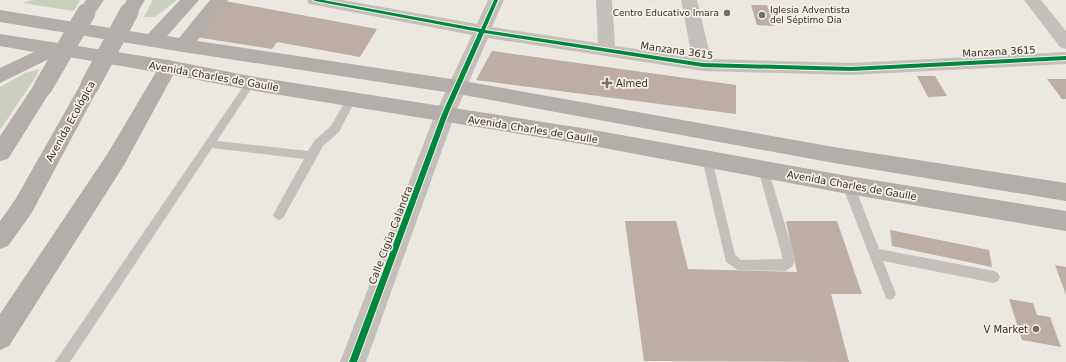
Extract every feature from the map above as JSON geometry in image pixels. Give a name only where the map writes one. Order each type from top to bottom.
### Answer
[{"type":"main road","points":[[152,41],[190,0]]},
{"type":"main road","points":[[183,46],[219,0]]},
{"type":"main road","name":"Avenida Ecológica","points":[[0,239],[22,207],[132,6]]},
{"type":"main road","points":[[0,153],[44,86],[90,7]]},
{"type":"main road","points":[[0,16],[183,46],[458,86],[826,153],[1066,192]]},
{"type":"main road","name":"Avenida Charles de Gaulle","points":[[0,40],[168,67],[250,83],[446,114],[1066,221]]},
{"type":"main road","points":[[0,76],[55,49]]},
{"type":"main road","points":[[0,337],[116,159],[168,67]]},
{"type":"street","name":"Manzana 3615","points":[[315,0],[482,31],[703,65],[851,69],[1066,58]]},
{"type":"street","points":[[392,15],[401,0]]},
{"type":"street","name":"Calle Cigüa Calandra","points":[[353,362],[446,114],[496,0]]},
{"type":"street","points":[[604,0],[607,50]]},
{"type":"street","points":[[689,0],[703,65]]},
{"type":"street","points":[[1032,0],[1066,43]]},
{"type":"lane","points":[[62,362],[250,83]]},
{"type":"lane","points":[[279,215],[310,156],[319,144],[335,129],[351,99]]},
{"type":"lane","points":[[209,144],[310,156]]},
{"type":"lane","points":[[707,159],[730,258],[738,264],[785,266],[789,261],[789,257],[763,169]]},
{"type":"lane","points":[[848,184],[890,294]]},
{"type":"lane","points":[[876,254],[994,277]]},
{"type":"green space","points":[[33,0],[80,0],[74,11],[22,3]]},
{"type":"green space","points":[[153,0],[177,0],[155,17],[144,17]]},
{"type":"green space","points":[[39,69],[37,75],[0,130],[0,87],[25,73]]},
{"type":"building","points":[[225,1],[377,29],[360,57],[277,42],[272,49],[196,37]]},
{"type":"building","name":"Iglesia Adventista del Séptimo Dia","points":[[751,5],[767,5],[774,26],[757,25]]},
{"type":"building","name":"Almed","points":[[492,51],[736,85],[736,114],[476,80]]},
{"type":"building","points":[[917,76],[935,76],[947,96],[928,97]]},
{"type":"building","points":[[1047,79],[1066,79],[1066,99],[1062,99]]},
{"type":"building","points":[[625,221],[676,221],[688,269],[797,272],[786,221],[837,221],[862,294],[831,294],[849,362],[644,361]]},
{"type":"building","points":[[890,230],[989,250],[992,267],[892,246]]},
{"type":"building","points":[[1055,265],[1066,267],[1066,295]]},
{"type":"building","name":"V Market","points":[[1009,299],[1033,303],[1037,315],[1050,317],[1061,347],[1022,340]]},
{"type":"cycle path","points":[[315,0],[482,31],[703,65],[851,69],[1066,58]]},
{"type":"cycle path","points":[[353,362],[445,114],[496,0]]},
{"type":"place","name":"Centro Educativo Imara","points":[[727,13]]},
{"type":"place","name":"Iglesia Adventista del Séptimo Dia","points":[[762,15]]},
{"type":"place","name":"Almed","points":[[607,83]]},
{"type":"place","name":"V Market","points":[[1036,329]]}]
